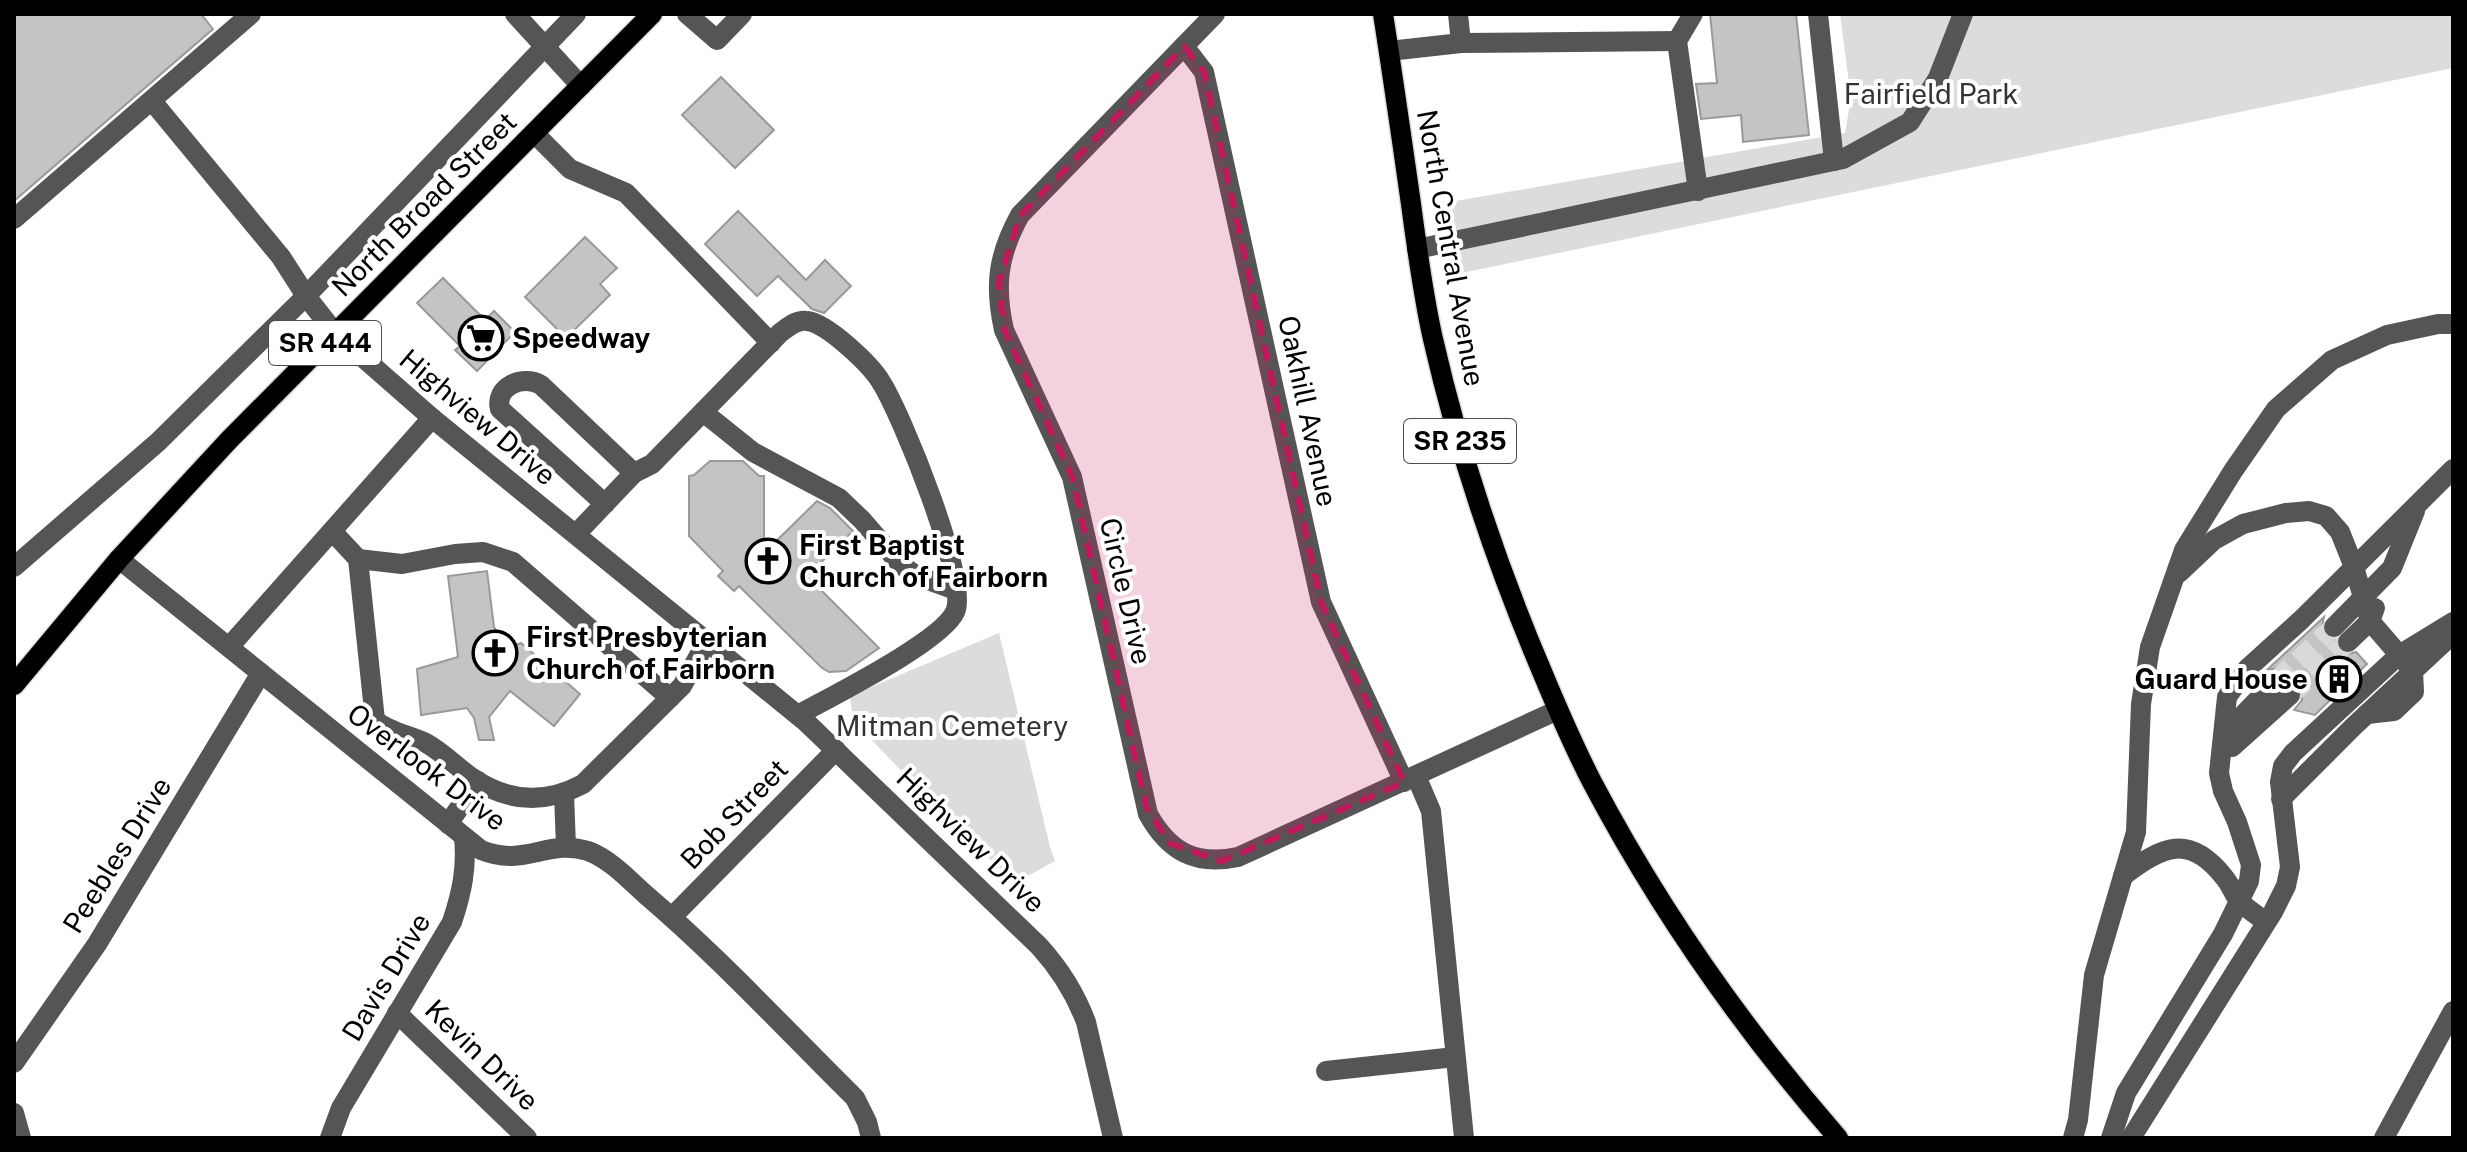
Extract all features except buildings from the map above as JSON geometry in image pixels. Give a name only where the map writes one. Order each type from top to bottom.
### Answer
[{"type":"main road","name":"North Broad Street","points":[[14,685],[119,559],[229,440],[652,14]]},
{"type":"main road","name":"North Central Avenue","points":[[1383,14],[1433,338],[1469,472],[1496,554],[1558,710],[1591,780],[1676,923],[1739,1014],[1838,1138]]},
{"type":"street","points":[[14,219],[251,14]]},
{"type":"street","points":[[515,14],[581,86]]},
{"type":"street","points":[[14,567],[149,451],[306,296],[576,14]]},
{"type":"street","points":[[687,14],[717,40],[742,14]]},
{"type":"street","name":"Circle Drive","points":[[1215,14],[1020,215],[1002,255],[998,282],[1004,330],[1072,477],[1146,807],[1157,830],[1169,843],[1200,859],[1221,861],[1238,857],[1558,710]]},
{"type":"street","points":[[1458,14],[1461,43]]},
{"type":"street","points":[[1693,14],[1677,41],[1698,191]]},
{"type":"street","points":[[1818,14],[1834,161]]},
{"type":"street","points":[[1417,249],[1843,159],[1910,122],[1938,78],[1963,14]]},
{"type":"street","points":[[1389,51],[1461,43],[1677,41]]},
{"type":"street","name":"Oakhill Avenue","points":[[1184,46],[1204,72],[1321,602],[1410,779],[1431,811],[1464,1138]]},
{"type":"street","name":"Highview Drive","points":[[152,101],[281,257],[335,333],[432,418],[798,715],[1039,946],[1063,975],[1086,1022],[1113,1138]]},
{"type":"street","points":[[534,133],[570,169],[626,193],[771,343]]},
{"type":"street","points":[[576,534],[634,473],[652,464],[787,327],[809,321],[855,350],[881,381],[930,493],[958,605],[954,615],[934,634],[874,673],[798,715]]},
{"type":"street","points":[[2073,1138],[2078,1120],[2094,975],[2136,832],[2141,704],[2150,647],[2184,550],[2276,409],[2332,360],[2387,335],[2438,324],[2453,324]]},
{"type":"street","points":[[605,504],[506,416],[498,401],[502,394],[521,379],[532,379],[634,473]]},
{"type":"street","points":[[703,412],[753,452],[839,498],[901,565],[917,576],[956,590]]},
{"type":"street","points":[[229,647],[432,418]]},
{"type":"street","points":[[2111,1138],[2126,1093],[2223,934],[2249,881],[2251,865],[2219,773],[2227,697],[2247,669],[2301,620],[2453,469]]},
{"type":"street","points":[[2392,568],[2363,597],[2341,634],[2370,621],[2392,568],[2418,503]]},
{"type":"street","points":[[2174,578],[2214,540],[2243,524],[2286,513],[2309,511],[2326,516],[2340,532],[2370,621],[2413,671]]},
{"type":"street","points":[[332,531],[358,559],[375,720],[427,744],[501,795],[538,799],[564,794],[583,784],[682,686],[707,641]]},
{"type":"street","points":[[358,559],[402,564],[483,552],[513,562],[670,698]]},
{"type":"street","name":"Overlook Drive","points":[[119,559],[481,850],[514,857],[566,847],[590,852],[608,862],[672,917],[855,1098],[871,1138]]},
{"type":"street","points":[[2131,1138],[2286,886],[2290,867],[2281,799],[2283,766],[2293,753],[2399,655],[2453,622]]},
{"type":"street","points":[[2281,799],[2295,782],[2453,634]]},
{"type":"street","name":"Peebles Drive","points":[[14,1063],[97,944],[261,673]]},
{"type":"street","points":[[2220,757],[2283,688]]},
{"type":"street","points":[[357,750],[380,724]]},
{"type":"street","name":"Bob Street","points":[[672,917],[836,750]]},
{"type":"street","points":[[456,830],[478,781]]},
{"type":"street","points":[[564,794],[566,847]]},
{"type":"street","name":"Davis Drive","points":[[330,1138],[341,1108],[452,922],[465,874],[456,830]]},
{"type":"street","points":[[2123,876],[2158,853],[2182,847],[2206,856],[2227,880],[2239,902],[2266,922]]},
{"type":"street","points":[[2384,1138],[2453,1011]]},
{"type":"street","name":"Kevin Drive","points":[[397,1013],[527,1138]]},
{"type":"street","points":[[1326,1071],[1455,1057]]},
{"type":"street","points":[[14,1113],[21,1138]]},
{"type":"highlighted area","points":[[1184,46],[1204,72],[1321,602],[1404,782],[1221,861],[1169,843],[1146,807],[1072,477],[1004,330],[998,282],[1020,215]]},
{"type":"green space","name":"Fairfield Park","points":[[1840,14],[2453,14],[2453,68],[1452,275],[1439,204],[1845,133],[1851,98]]},
{"type":"green space","name":"Mitman Cemetery","points":[[999,633],[1055,861],[1015,883],[853,721],[850,696]]},
{"type":"tunnel","points":[[2276,681],[2334,627]]},
{"type":"tunnel","points":[[2290,695],[2348,642]]},
{"type":"place","name":"Speedway","points":[[481,338]]},
{"type":"place","name":"First Baptist Church of Fairborn","points":[[768,561]]},
{"type":"place","name":"First Presbyterian Church of Fairborn","points":[[495,653]]},
{"type":"place","name":"Guard House","points":[[2339,679]]}]
